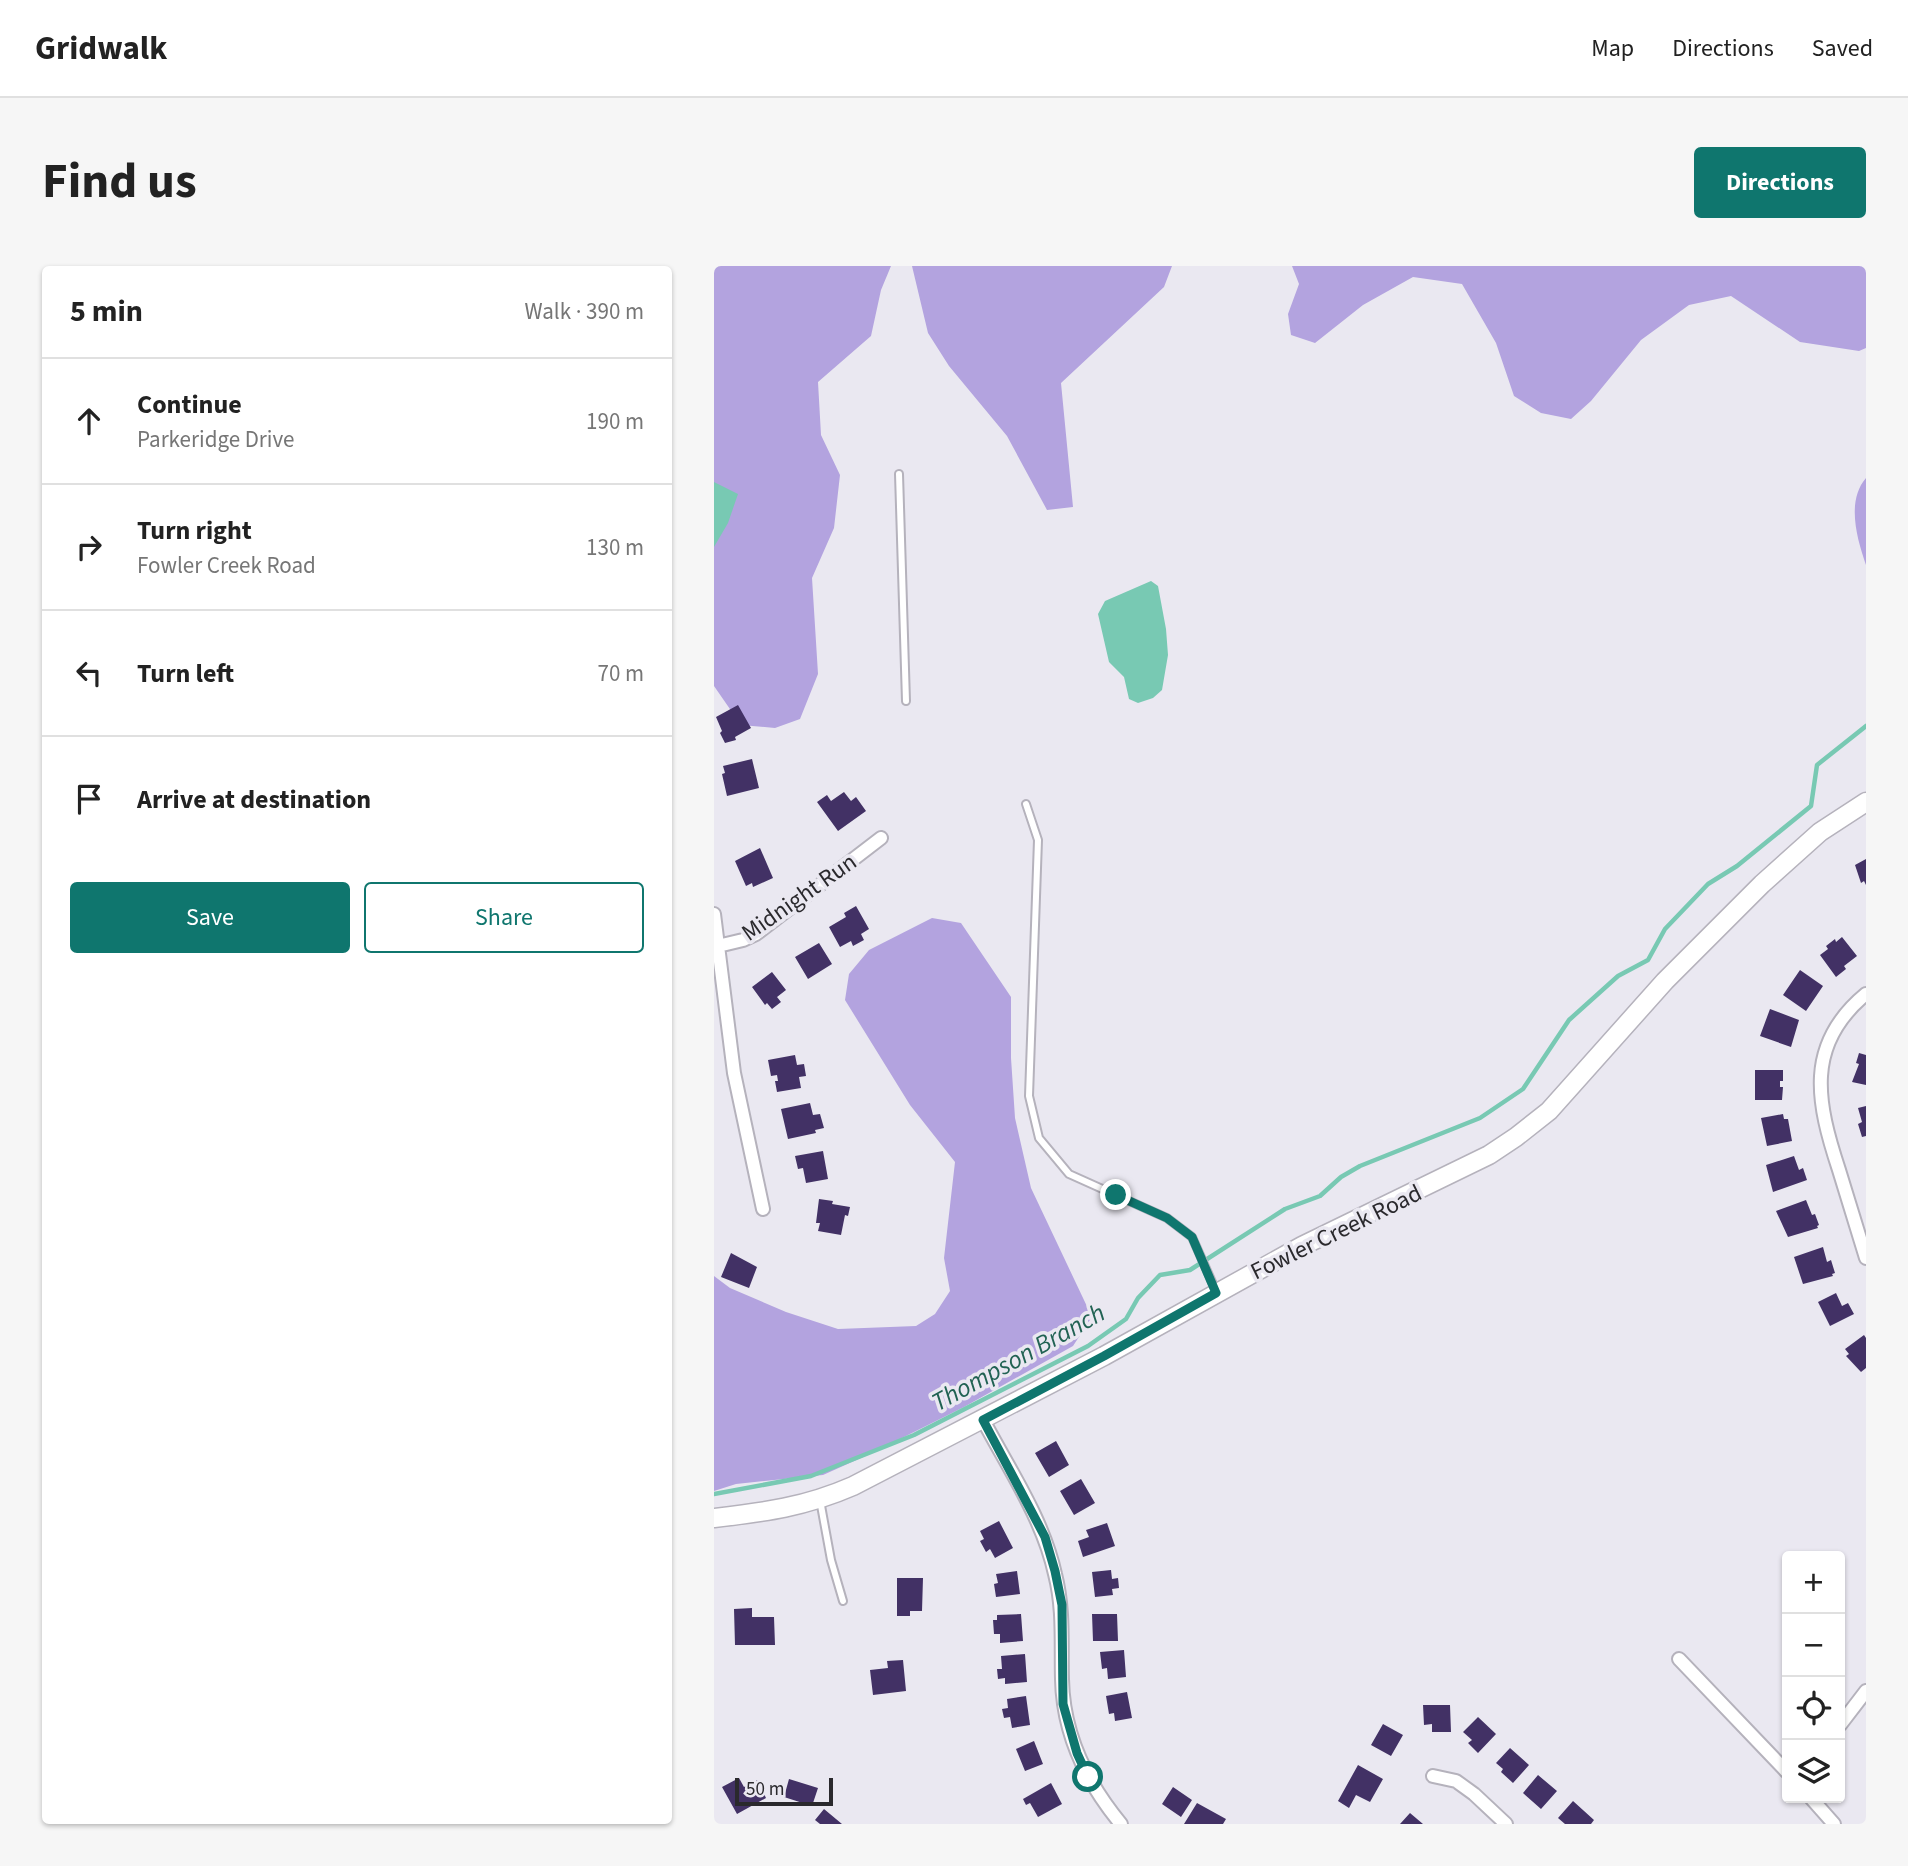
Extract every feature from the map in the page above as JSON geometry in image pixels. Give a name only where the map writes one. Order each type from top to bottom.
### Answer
[{"type":"main road","name":"Fowler Creek Road","points":[[714,1518],[773,1511],[820,1500],[983,1420],[1302,1246],[1458,1172],[1517,1137],[1549,1111],[1665,981],[1762,884],[1820,832],[1866,802]]},
{"type":"street","name":"Midnight Run","points":[[716,946],[756,934],[881,838]]},
{"type":"street","points":[[714,914],[734,1073],[763,1209]]},
{"type":"street","points":[[1866,994],[1846,1013],[1830,1038],[1821,1069],[1820,1092],[1827,1133],[1866,1258]]},
{"type":"street","points":[[983,1420],[1045,1537],[1062,1605],[1062,1681],[1069,1728],[1088,1777],[1121,1824]]},
{"type":"street","points":[[1679,1659],[1782,1767]]},
{"type":"street","points":[[1845,1718],[1866,1691]]},
{"type":"street","points":[[1433,1776],[1456,1781],[1506,1824]]},
{"type":"street","points":[[1815,1803],[1834,1824]]},
{"type":"lane","points":[[899,474],[906,701]]},
{"type":"lane","points":[[1027,804],[1038,840],[1029,1096],[1039,1138],[1069,1174],[1167,1218],[1192,1237],[1216,1293]]},
{"type":"lane","points":[[820,1500],[831,1560],[843,1601]]},
{"type":"shaded area","points":[[714,266],[891,266],[881,290],[871,336],[818,382],[821,435],[840,475],[834,528],[812,578],[818,674],[800,719],[775,728],[741,725],[714,686]]},
{"type":"shaded area","points":[[912,266],[1172,266],[1164,287],[1061,383],[1073,507],[1047,510],[1007,436],[949,366],[928,333]]},
{"type":"shaded area","points":[[1292,266],[1866,266],[1866,348],[1859,351],[1800,342],[1731,296],[1689,305],[1641,340],[1591,401],[1571,419],[1541,413],[1514,396],[1496,343],[1462,284],[1413,277],[1363,305],[1315,343],[1291,335],[1288,314],[1299,284]]},
{"type":"shaded area","points":[[1866,478],[1866,565],[1859,544],[1855,509],[1856,498]]},
{"type":"shaded area","points":[[714,482],[738,494],[728,523],[714,547]]},
{"type":"shaded area","points":[[1151,581],[1158,586],[1168,655],[1162,690],[1153,698],[1138,703],[1129,699],[1124,677],[1109,662],[1098,614],[1105,601]]},
{"type":"shaded area","points":[[932,918],[961,923],[1011,997],[1015,1118],[1031,1188],[1092,1317],[1073,1346],[964,1407],[872,1453],[823,1475],[736,1484],[714,1491],[714,1276],[730,1288],[786,1312],[838,1329],[916,1326],[935,1314],[950,1291],[944,1258],[955,1162],[910,1105],[845,1000],[849,974],[869,950]]},
{"type":"building","points":[[738,705],[751,728],[735,737],[736,740],[725,743],[716,717]]},
{"type":"building","points":[[752,759],[759,788],[727,796],[723,766]]},
{"type":"building","points":[[844,792],[851,801],[856,797],[866,811],[838,831],[817,802],[827,795],[831,801]]},
{"type":"building","points":[[760,848],[773,878],[753,887],[752,883],[746,886],[735,861]]},
{"type":"building","points":[[1866,859],[1866,885],[1864,881],[1861,883],[1855,865]]},
{"type":"building","points":[[856,906],[869,929],[861,934],[864,940],[853,946],[851,941],[840,947],[829,927],[846,917],[844,913]]},
{"type":"building","points":[[1842,937],[1857,956],[1844,966],[1846,969],[1836,977],[1820,955],[1828,949],[1826,946]]},
{"type":"building","points":[[819,943],[832,964],[808,979],[795,957]]},
{"type":"building","points":[[1800,970],[1823,986],[1806,1011],[1783,995]]},
{"type":"building","points":[[772,972],[786,990],[777,997],[781,1002],[772,1009],[767,1003],[765,1005],[752,987]]},
{"type":"building","points":[[1770,1009],[1799,1020],[1791,1047],[1760,1036]]},
{"type":"building","points":[[1859,1053],[1866,1055],[1866,1085],[1852,1082],[1859,1064],[1856,1063]]},
{"type":"building","points":[[795,1055],[797,1065],[804,1064],[806,1076],[799,1077],[801,1088],[777,1092],[777,1075],[771,1076],[768,1060]]},
{"type":"building","points":[[1755,1070],[1783,1070],[1783,1081],[1780,1081],[1780,1087],[1783,1087],[1782,1100],[1755,1100]]},
{"type":"building","points":[[810,1103],[813,1115],[820,1114],[824,1128],[815,1130],[816,1133],[788,1139],[781,1109]]},
{"type":"building","points":[[1866,1106],[1866,1136],[1862,1137],[1858,1124],[1862,1122],[1858,1108]]},
{"type":"building","points":[[1783,1114],[1784,1119],[1788,1119],[1792,1141],[1767,1146],[1761,1118]]},
{"type":"building","points":[[823,1151],[828,1179],[806,1183],[803,1168],[798,1169],[795,1156]]},
{"type":"building","points":[[1794,1156],[1799,1170],[1803,1168],[1807,1180],[1773,1192],[1766,1165]]},
{"type":"building","points":[[819,1199],[850,1207],[848,1216],[845,1215],[841,1235],[818,1231],[820,1223],[816,1223]]},
{"type":"building","points":[[1806,1200],[1812,1215],[1815,1214],[1818,1228],[1788,1237],[1776,1211]]},
{"type":"building","points":[[1823,1247],[1827,1262],[1831,1260],[1835,1273],[1833,1276],[1803,1284],[1794,1257]]},
{"type":"building","points":[[731,1253],[757,1267],[749,1288],[721,1277]]},
{"type":"building","points":[[1836,1293],[1842,1306],[1848,1303],[1854,1314],[1830,1326],[1818,1302]]},
{"type":"building","points":[[1864,1335],[1866,1368],[1861,1372],[1846,1356],[1849,1354],[1845,1349]]},
{"type":"building","points":[[1056,1441],[1069,1465],[1049,1477],[1035,1453]]},
{"type":"building","points":[[1081,1479],[1095,1503],[1074,1515],[1060,1491]]},
{"type":"building","points":[[999,1521],[1013,1548],[995,1558],[990,1549],[986,1552],[980,1541],[984,1539],[980,1531]]},
{"type":"building","points":[[1107,1523],[1115,1546],[1083,1557],[1078,1541],[1089,1537],[1086,1530]]},
{"type":"building","points":[[1111,1570],[1112,1579],[1118,1578],[1119,1588],[1112,1589],[1113,1595],[1095,1597],[1092,1572]]},
{"type":"building","points":[[1017,1571],[1020,1594],[996,1597],[996,1574]]},
{"type":"building","points":[[897,1578],[923,1578],[922,1611],[910,1611],[910,1616],[897,1616]]},
{"type":"building","points":[[752,1608],[752,1617],[774,1617],[775,1645],[735,1645],[734,1609]]},
{"type":"building","points":[[1021,1614],[1023,1641],[1000,1643],[1000,1634],[994,1634],[993,1620],[997,1620],[997,1615]]},
{"type":"building","points":[[1092,1614],[1117,1614],[1118,1641],[1093,1641]]},
{"type":"building","points":[[1124,1650],[1126,1677],[1108,1679],[1107,1668],[1102,1669],[1100,1652]]},
{"type":"building","points":[[1025,1654],[1027,1682],[1005,1684],[1005,1678],[998,1679],[997,1669],[1002,1669],[1001,1656]]},
{"type":"building","points":[[903,1660],[906,1691],[873,1695],[870,1670],[888,1668],[887,1661]]},
{"type":"building","points":[[1127,1692],[1132,1718],[1115,1721],[1114,1713],[1109,1714],[1106,1696]]},
{"type":"building","points":[[1026,1696],[1030,1725],[1012,1728],[1010,1717],[1004,1718],[1002,1709],[1008,1708],[1007,1699]]},
{"type":"building","points":[[1423,1705],[1450,1705],[1451,1732],[1432,1732],[1432,1724],[1424,1725]]},
{"type":"building","points":[[1478,1717],[1496,1734],[1478,1753],[1468,1743],[1472,1740],[1463,1732]]},
{"type":"building","points":[[1383,1724],[1403,1735],[1391,1756],[1371,1745]]},
{"type":"building","points":[[1034,1741],[1043,1764],[1025,1771],[1016,1749]]},
{"type":"building","points":[[1510,1748],[1529,1765],[1513,1783],[1496,1763]]},
{"type":"building","points":[[1358,1765],[1383,1779],[1370,1802],[1356,1795],[1349,1808],[1338,1801]]},
{"type":"building","points":[[1538,1775],[1557,1791],[1541,1809],[1523,1793]]},
{"type":"building","points":[[739,1778],[744,1787],[757,1780],[766,1798],[737,1814],[722,1787]]},
{"type":"building","points":[[789,1779],[818,1788],[812,1806],[784,1797]]},
{"type":"building","points":[[1051,1783],[1062,1804],[1038,1817],[1030,1803],[1026,1805],[1023,1799]]},
{"type":"building","points":[[1173,1787],[1192,1800],[1181,1817],[1162,1804]]},
{"type":"building","points":[[1573,1801],[1594,1820],[1591,1824],[1565,1824],[1558,1818]]},
{"type":"building","points":[[1197,1803],[1226,1819],[1223,1824],[1184,1824]]},
{"type":"building","points":[[824,1809],[842,1824],[820,1824],[815,1820]]},
{"type":"building","points":[[1410,1813],[1423,1824],[1400,1824]]},
{"type":"waterway","name":"Thompson Branch","points":[[714,1494],[811,1476],[914,1435],[1088,1346],[1126,1319],[1138,1298],[1160,1275],[1190,1270],[1285,1209],[1320,1196],[1341,1177],[1360,1166],[1480,1118],[1523,1089],[1569,1020],[1618,976],[1648,960],[1665,929],[1708,884],[1737,866],[1811,806],[1817,765],[1866,726]]},
{"type":"route","points":[[1088,1777],[1077,1753],[1063,1704],[1062,1605],[1055,1571],[1045,1537],[983,1420],[1216,1293],[1192,1237],[1167,1218],[1116,1195]]}]
